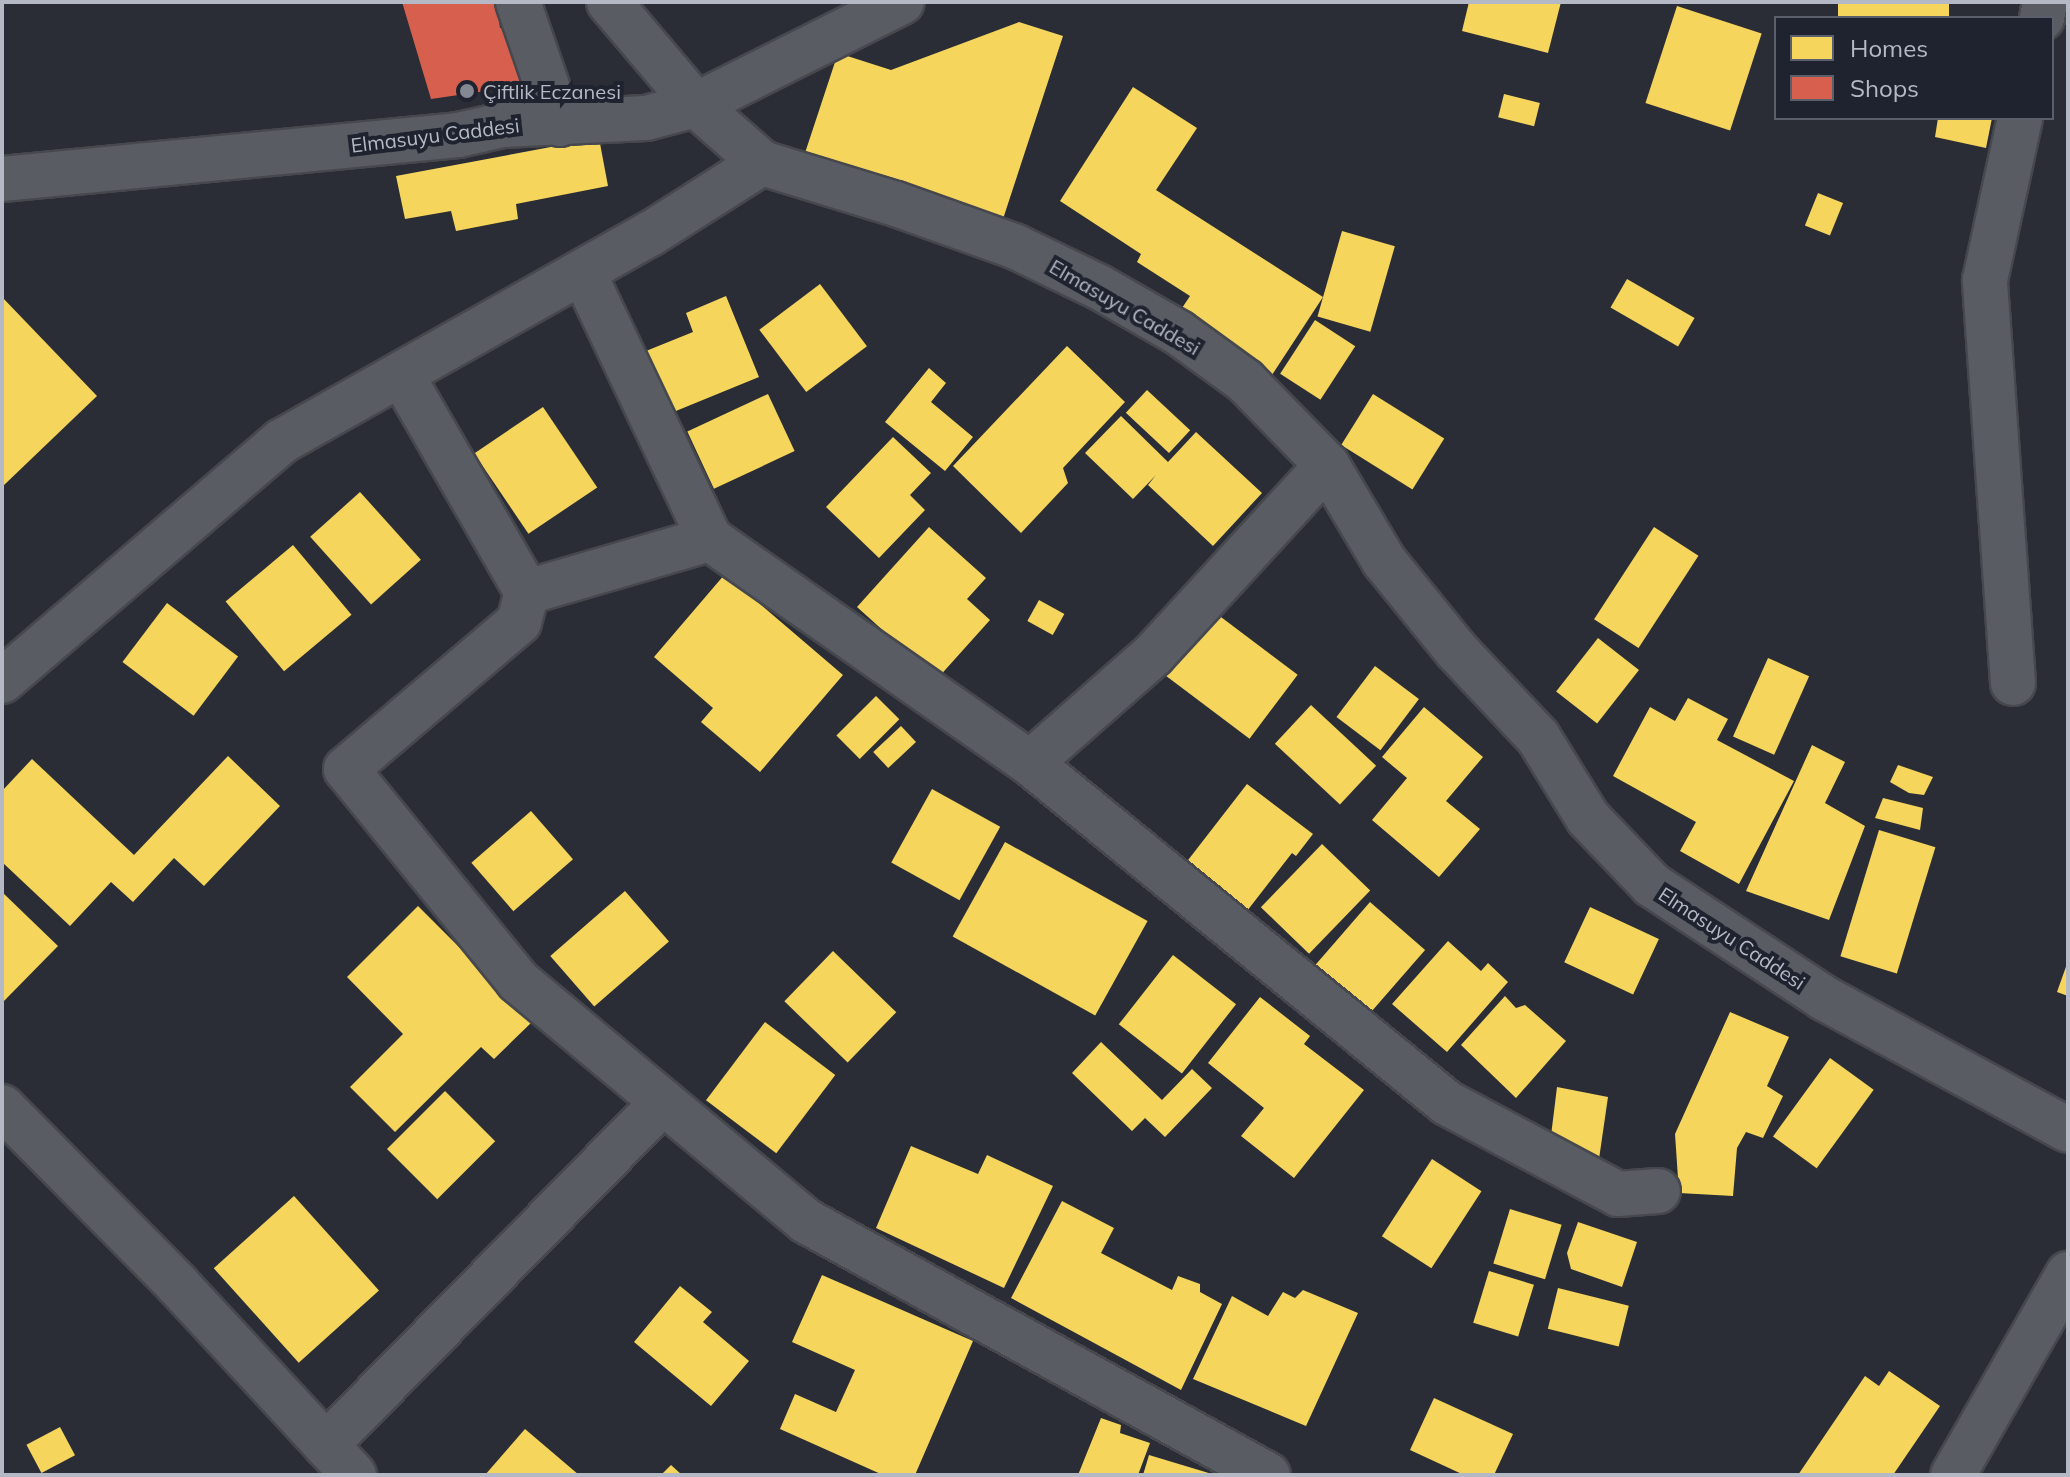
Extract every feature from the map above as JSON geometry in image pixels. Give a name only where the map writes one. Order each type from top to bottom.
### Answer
[{"type":"street","points":[[518,2],[560,124]]},
{"type":"street","points":[[609,2],[696,105],[902,2]]},
{"type":"street","name":"Elmasuyu Caddesi","points":[[2,179],[458,135],[503,125],[646,118],[696,105],[762,163],[896,204],[1014,246],[1099,287],[1179,333],[1245,381],[1327,465],[1384,561],[1456,650],[1538,737],[1588,818],[1652,885],[1824,998],[2068,1130]]},
{"type":"street","points":[[2013,683],[1985,280],[2020,120]]},
{"type":"street","points":[[2,681],[282,441],[583,272],[762,163]]},
{"type":"street","points":[[583,272],[710,539],[1030,763],[1447,1103],[1618,1194],[1658,1191]]},
{"type":"street","points":[[401,374],[527,592],[519,622],[346,769],[518,981],[806,1221],[1268,1475]]},
{"type":"street","points":[[1030,763],[1154,654],[1327,465]]},
{"type":"street","points":[[527,592],[710,539]]},
{"type":"street","points":[[2,1107],[178,1285],[340,1460],[663,1102]]},
{"type":"street","points":[[1953,1475],[2068,1274]]},
{"type":"building: Homes","points":[[1469,2],[1561,2],[1548,53],[1462,31]]},
{"type":"building: Homes","points":[[1838,2],[1949,2],[1949,16],[1838,16]]},
{"type":"building: Homes","points":[[1677,6],[1762,34],[1730,131],[1645,103]]},
{"type":"building: Homes","points":[[1019,22],[1063,36],[1002,222],[804,156],[838,53],[891,70]]},
{"type":"building: Homes","points":[[1133,87],[1197,128],[1156,190],[1323,297],[1270,378],[1176,317],[1190,296],[1137,262],[1141,254],[1060,201]]},
{"type":"building: Homes","points":[[1504,94],[1540,103],[1534,126],[1498,117]]},
{"type":"building: Homes","points":[[1938,120],[1992,120],[1986,148],[1935,137]]},
{"type":"building: Homes","points":[[599,138],[608,186],[516,204],[518,219],[456,231],[451,211],[405,219],[396,176]]},
{"type":"building: Homes","points":[[1818,193],[1843,203],[1830,236],[1805,225]]},
{"type":"building: Homes","points":[[1342,231],[1395,246],[1370,332],[1317,317]]},
{"type":"building: Homes","points":[[1627,279],[1695,318],[1678,347],[1610,308]]},
{"type":"building: Homes","points":[[820,284],[867,346],[806,392],[759,330]]},
{"type":"building: Homes","points":[[726,296],[759,377],[671,413],[646,351],[693,332],[686,313]]},
{"type":"building: Homes","points":[[2,297],[97,396],[2,487]]},
{"type":"building: Homes","points":[[1315,320],[1355,346],[1320,400],[1280,374]]},
{"type":"building: Homes","points":[[1067,346],[1125,402],[1063,468],[1068,483],[1021,533],[953,466]]},
{"type":"building: Homes","points":[[929,368],[946,383],[931,402],[973,437],[945,471],[885,422]]},
{"type":"building: Homes","points":[[1147,390],[1190,430],[1169,453],[1126,413]]},
{"type":"building: Homes","points":[[768,394],[795,451],[714,489],[687,432]]},
{"type":"building: Homes","points":[[1373,394],[1444,439],[1412,489],[1341,445]]},
{"type":"building: Homes","points":[[543,407],[597,487],[528,534],[474,453]]},
{"type":"building: Homes","points":[[1121,416],[1168,462],[1196,432],[1262,493],[1213,546],[1148,485],[1156,475],[1133,499],[1085,453]]},
{"type":"building: Homes","points":[[893,437],[931,473],[910,495],[925,510],[879,558],[826,507]]},
{"type":"building: Homes","points":[[360,492],[421,560],[371,604],[310,537]]},
{"type":"building: Homes","points":[[929,527],[986,578],[967,599],[990,620],[937,679],[857,607]]},
{"type":"building: Homes","points":[[1654,527],[1698,556],[1639,648],[1594,619]]},
{"type":"building: Homes","points":[[293,545],[351,615],[284,671],[226,602]]},
{"type":"building: Homes","points":[[725,574],[843,675],[760,772],[701,722],[713,708],[654,657]]},
{"type":"building: Homes","points":[[1039,600],[1064,614],[1053,635],[1027,621]]},
{"type":"building: Homes","points":[[167,603],[238,657],[194,716],[122,662]]},
{"type":"building: Homes","points":[[1213,611],[1298,675],[1250,739],[1165,675]]},
{"type":"building: Homes","points":[[1598,638],[1639,670],[1597,724],[1556,692]]},
{"type":"building: Homes","points":[[1768,658],[1809,676],[1774,755],[1733,737]]},
{"type":"building: Homes","points":[[1375,666],[1419,699],[1380,750],[1336,717]]},
{"type":"building: Homes","points":[[876,696],[899,719],[860,759],[836,736]]},
{"type":"building: Homes","points":[[1688,698],[1728,719],[1717,740],[1794,781],[1739,884],[1680,851],[1696,822],[1613,776],[1650,707],[1675,721]]},
{"type":"building: Homes","points":[[1311,705],[1376,766],[1340,804],[1275,744]]},
{"type":"building: Homes","points":[[1424,707],[1483,757],[1446,801],[1480,829],[1439,877],[1372,820],[1407,778],[1382,757]]},
{"type":"building: Homes","points":[[901,726],[916,742],[888,768],[873,752]]},
{"type":"building: Homes","points":[[1812,745],[1845,762],[1825,803],[1865,826],[1829,920],[1746,891]]},
{"type":"building: Homes","points":[[228,756],[280,806],[204,886],[174,858],[133,902],[111,882],[70,926],[2,862],[2,791],[32,759],[134,855]]},
{"type":"building: Homes","points":[[1898,765],[1933,777],[1924,795],[1909,793],[1890,782]]},
{"type":"building: Homes","points":[[1247,784],[1313,834],[1296,856],[1292,853],[1247,911],[1185,864]]},
{"type":"building: Homes","points":[[932,789],[1000,827],[959,900],[891,862]]},
{"type":"building: Homes","points":[[1883,798],[1923,808],[1920,830],[1875,818]]},
{"type":"building: Homes","points":[[531,811],[573,859],[513,911],[471,863]]},
{"type":"building: Homes","points":[[1879,830],[1935,847],[1897,973],[1840,956]]},
{"type":"building: Homes","points":[[1005,842],[1148,921],[1095,1015],[953,936]]},
{"type":"building: Homes","points":[[1322,844],[1370,891],[1309,954],[1261,907]]},
{"type":"building: Homes","points":[[625,891],[669,942],[594,1007],[550,956]]},
{"type":"building: Homes","points":[[2,892],[58,946],[2,1003]]},
{"type":"building: Homes","points":[[1370,902],[1425,950],[1369,1014],[1314,966]]},
{"type":"building: Homes","points":[[418,906],[533,1021],[494,1059],[481,1047],[395,1132],[350,1087],[403,1034],[347,977]]},
{"type":"building: Homes","points":[[1590,907],[1659,939],[1633,994],[1564,962]]},
{"type":"building: Homes","points":[[1448,941],[1481,971],[1488,963],[1508,982],[1447,1052],[1392,1004]]},
{"type":"building: Homes","points":[[833,951],[896,1012],[848,1062],[784,1001]]},
{"type":"building: Homes","points":[[1173,955],[1236,1004],[1182,1074],[1119,1024]]},
{"type":"building: Homes","points":[[2068,961],[2068,996],[2057,992]]},
{"type":"building: Homes","points":[[1505,996],[1516,1008],[1525,1005],[1566,1041],[1516,1098],[1461,1045]]},
{"type":"building: Homes","points":[[1260,997],[1310,1036],[1304,1044],[1364,1090],[1294,1178],[1241,1136],[1264,1108],[1208,1063]]},
{"type":"building: Homes","points":[[1730,1012],[1789,1037],[1767,1086],[1783,1096],[1763,1138],[1746,1132],[1737,1148],[1733,1196],[1679,1193],[1675,1134]]},
{"type":"building: Homes","points":[[765,1022],[835,1075],[776,1153],[706,1100]]},
{"type":"building: Homes","points":[[1101,1042],[1162,1100],[1192,1069],[1212,1088],[1165,1137],[1145,1118],[1132,1131],[1072,1073]]},
{"type":"building: Homes","points":[[1830,1058],[1874,1090],[1817,1168],[1773,1136]]},
{"type":"building: Homes","points":[[1557,1087],[1608,1097],[1599,1159],[1550,1144]]},
{"type":"building: Homes","points":[[445,1091],[495,1141],[437,1199],[387,1149]]},
{"type":"building: Homes","points":[[911,1146],[978,1174],[987,1155],[1053,1186],[1004,1288],[876,1228]]},
{"type":"building: Homes","points":[[1432,1159],[1481,1191],[1431,1268],[1382,1236]]},
{"type":"building: Homes","points":[[294,1196],[379,1290],[299,1363],[214,1268]]},
{"type":"building: Homes","points":[[1062,1201],[1114,1228],[1101,1253],[1172,1290],[1178,1276],[1200,1284],[1200,1292],[1222,1304],[1181,1390],[1011,1298]]},
{"type":"building: Homes","points":[[1510,1209],[1562,1225],[1545,1279],[1493,1264]]},
{"type":"building: Homes","points":[[1578,1222],[1637,1242],[1622,1287],[1571,1269],[1567,1253]]},
{"type":"building: Homes","points":[[1489,1271],[1534,1285],[1518,1336],[1473,1323]]},
{"type":"building: Homes","points":[[822,1275],[973,1341],[915,1475],[883,1475],[780,1429],[795,1394],[836,1412],[855,1370],[792,1342]]},
{"type":"building: Homes","points":[[680,1286],[712,1312],[703,1322],[749,1361],[711,1406],[634,1342]]},
{"type":"building: Homes","points":[[1558,1288],[1629,1306],[1619,1346],[1548,1329]]},
{"type":"building: Homes","points":[[1303,1290],[1358,1313],[1306,1426],[1193,1379],[1232,1296],[1268,1316],[1283,1292],[1295,1298]]},
{"type":"building: Homes","points":[[1889,1371],[1940,1406],[1893,1475],[1798,1475],[1865,1376],[1879,1386]]},
{"type":"building: Homes","points":[[1434,1398],[1513,1434],[1494,1475],[1464,1475],[1410,1450]]},
{"type":"building: Homes","points":[[1101,1418],[1121,1425],[1120,1433],[1150,1443],[1138,1475],[1078,1475]]},
{"type":"building: Homes","points":[[60,1427],[75,1455],[41,1473],[26,1445]]},
{"type":"building: Homes","points":[[525,1429],[579,1475],[485,1475]]},
{"type":"building: Homes","points":[[1149,1455],[1212,1474],[1212,1475],[1143,1475]]},
{"type":"building: Homes","points":[[671,1465],[682,1475],[661,1475]]},
{"type":"building: Shops","points":[[402,2],[496,2],[500,28],[519,27],[528,85],[431,99]]},
{"type":"place","name":"Çiftlik Eczanesi","points":[[467,91]]}]
